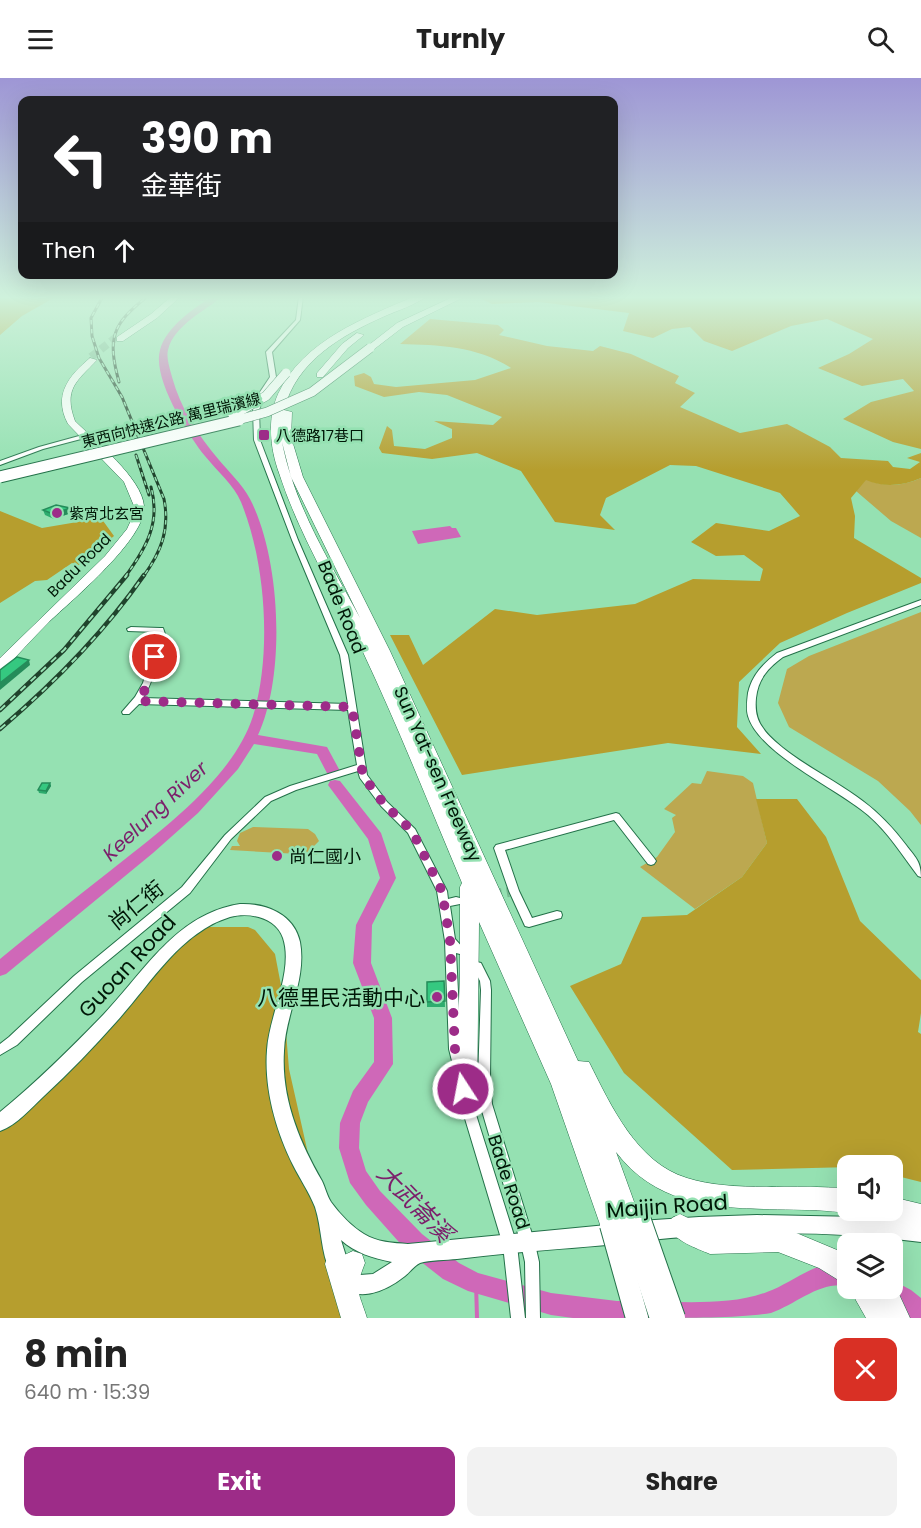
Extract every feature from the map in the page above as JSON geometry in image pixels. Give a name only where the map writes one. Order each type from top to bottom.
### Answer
[{"type":"highway","points":[[0,475],[220,420],[240,412],[266,396],[306,354]]},
{"type":"highway","name":"Sun Yat-sen Freeway","points":[[316,354],[306,361],[285,392],[276,418],[275,439],[291,490],[369,649],[563,1087],[588,1151],[627,1223],[637,1318]]},
{"type":"highway","name":"Sun Yat-sen Freeway","points":[[326,354],[302,377],[285,418],[286,437],[297,477],[383,651],[572,1070],[607,1156],[627,1223],[661,1318]]},
{"type":"highway","points":[[0,475],[250,416],[282,405],[309,391],[338,354]]},
{"type":"highway","name":"東西向快速公路 萬里瑞濱線","points":[[0,475],[222,421],[268,407],[310,388],[357,354]]},
{"type":"highway","name":"東西向快速公路 萬里瑞濱線","points":[[0,475],[220,425],[283,406],[321,386],[359,354]]},
{"type":"highway","points":[[466,1103],[470,975],[469,878]]},
{"type":"highway","points":[[514,944],[549,999],[606,1120],[630,1153],[656,1175],[681,1186],[712,1195],[837,1200]]},
{"type":"highway","points":[[903,1212],[921,1216]]},
{"type":"highway","points":[[627,1223],[674,1318]]},
{"type":"highway","points":[[680,1226],[710,1242],[778,1240],[794,1244],[828,1259],[837,1266]]},
{"type":"highway","points":[[347,1276],[354,1318]]},
{"type":"highway","points":[[868,1299],[881,1318]]},
{"type":"highway","points":[[889,1299],[897,1318]]},
{"type":"main road","name":"Badu Road","points":[[0,657],[119,540],[131,517],[132,507],[127,490],[65,423],[58,402],[62,388],[71,374],[92,358],[72,380],[64,401],[65,409],[71,422],[133,489],[139,506],[138,516],[132,531],[110,558],[43,621],[0,666]]},
{"type":"street","name":"Bade Road","points":[[269,354],[273,377],[261,395],[256,410],[256,437],[295,540],[344,655],[361,767],[370,789],[417,840],[442,891],[451,902],[450,941],[455,1049],[466,1103],[515,1251]]},
{"type":"street","points":[[0,463],[41,448],[79,438]]},
{"type":"street","points":[[921,602],[780,655],[762,668],[754,683],[752,700],[753,718],[762,734],[784,754],[872,812],[888,829],[921,873]]},
{"type":"street","points":[[126,712],[139,701],[152,676],[157,648],[152,643],[161,634],[160,630],[131,629]]},
{"type":"street","points":[[139,701],[352,707]]},
{"type":"street","name":"尚仁街","points":[[0,1050],[13,1041],[130,934],[186,890],[228,837],[268,799],[293,788],[361,767]]},
{"type":"street","points":[[557,915],[529,923],[511,892],[499,848],[616,816],[651,861]]},
{"type":"street","name":"Guoan Road","points":[[0,1123],[44,1085],[112,1015],[186,933],[207,919],[231,910],[252,908],[271,914],[285,927],[292,941],[292,962],[276,1044],[276,1070],[285,1118],[294,1149],[324,1206],[347,1276]]},
{"type":"street","points":[[450,941],[460,950]]},
{"type":"street","name":"Bade Road","points":[[477,966],[485,981],[486,990],[483,1080],[486,1104],[515,1251]]},
{"type":"street","name":"Maijin Road","points":[[324,1206],[341,1228],[358,1241],[392,1252],[515,1251],[680,1226],[837,1234]]},
{"type":"street","name":"Maijin Road","points":[[901,1233],[921,1232]]},
{"type":"street","points":[[515,1251],[517,1316]]},
{"type":"street","points":[[515,1251],[533,1316]]},
{"type":"street","points":[[392,1252],[369,1254],[347,1276],[363,1286],[387,1278],[416,1253]]},
{"type":"shaded area","points":[[481,354],[630,354],[679,376],[675,383],[695,393],[680,407],[740,433],[787,424],[830,447],[841,458],[888,461],[893,467],[910,469],[920,462],[907,458],[921,453],[921,478],[894,485],[866,480],[851,498],[855,516],[854,538],[921,578],[921,583],[780,643],[739,682],[737,727],[761,754],[668,743],[462,775],[390,635],[409,635],[423,665],[495,609],[537,615],[635,604],[693,579],[760,581],[763,569],[744,555],[716,556],[691,542],[716,523],[769,531],[800,516],[780,493],[696,466],[670,465],[606,498],[600,515],[615,530],[555,522],[521,471],[477,453],[432,459],[382,453],[379,448],[387,426],[392,430],[394,446],[425,449],[452,438],[452,429],[434,421],[493,425],[502,417],[447,395],[419,392],[384,397],[355,386],[354,376],[364,373],[371,377],[374,384],[396,387],[475,380],[511,368]]},
{"type":"shaded area","points":[[849,354],[921,354],[921,449],[893,442],[843,419],[871,402],[914,391],[903,379],[862,386],[818,368]]},
{"type":"shaded area","points":[[921,478],[921,538],[891,521],[856,491],[866,479],[880,484],[894,485]]},
{"type":"shaded area","points":[[0,511],[42,528],[101,518],[114,536],[79,565],[72,563],[47,580],[35,581],[0,603]]},
{"type":"shaded area","points":[[450,526],[456,528],[461,537],[418,544],[412,531]]},
{"type":"shaded area","points":[[921,612],[921,825],[910,811],[878,781],[789,727],[778,703],[787,669],[809,656]]},
{"type":"shaded area","points":[[707,771],[743,776],[753,783],[767,843],[742,877],[695,909],[640,867],[657,857],[675,832],[672,818],[676,815],[664,809],[692,783],[701,784]]},
{"type":"shaded area","points":[[756,799],[797,799],[826,837],[860,921],[921,980],[921,1013],[918,1032],[921,1034],[921,1182],[903,1178],[903,1155],[837,1155],[837,1167],[732,1170],[624,1073],[570,986],[621,964],[642,917],[687,915],[742,877],[767,843]]},
{"type":"shaded area","points":[[253,827],[308,829],[319,841],[310,850],[318,851],[317,855],[230,850],[232,846],[240,846],[237,841],[240,833]]},
{"type":"shaded area","points":[[205,927],[248,927],[255,930],[275,954],[283,996],[289,1069],[345,1318],[0,1318],[0,1130],[172,947]]},
{"type":"building","points":[[56,505],[70,508],[53,514],[43,510]]},
{"type":"building","points":[[17,657],[29,660],[0,683],[0,670]]},
{"type":"building","points":[[42,783],[50,783],[46,791],[38,790]]},
{"type":"building","name":"八德里民活動中心","points":[[444,981],[445,1001],[427,1002],[427,982]]},
{"type":"waterway","name":"Keelung River","points":[[0,969],[171,830],[193,809],[233,765],[259,719],[269,669],[270,640],[269,609],[261,550],[246,501],[183,418],[169,384],[163,354]]},
{"type":"waterway","name":"大武崙溪","points":[[251,739],[322,750],[333,771]]},
{"type":"waterway","name":"大武崙溪","points":[[335,785],[375,837],[388,878],[364,925],[362,963],[383,1018],[383,1064],[360,1097],[350,1123],[349,1148],[357,1176],[373,1198],[414,1242],[451,1271],[476,1283],[551,1304],[617,1312],[641,1312]]},
{"type":"waterway","name":"大武崙溪","points":[[666,1313],[726,1312],[756,1307],[784,1296],[822,1276],[837,1273]]},
{"type":"waterway","points":[[476,1283],[477,1318]]},
{"type":"waterway","name":"大武崙溪","points":[[903,1298],[921,1313]]},
{"type":"tunnel","points":[[91,357],[95,354]]},
{"type":"tunnel","points":[[492,895],[509,892]]},
{"type":"railway","points":[[98,354],[122,397],[164,499],[165,531],[155,559],[143,577]]},
{"type":"railway","points":[[113,354],[119,382]]},
{"type":"railway","points":[[136,455],[149,495]]},
{"type":"railway","points":[[125,577],[150,535],[154,512],[151,487]]},
{"type":"railway","points":[[0,710],[64,650],[127,575]]},
{"type":"railway","points":[[0,729],[40,694],[95,638],[144,575]]},
{"type":"place","name":"八德路17巷口","points":[[264,435]]},
{"type":"place","name":"紫宵北玄宮","points":[[57,513]]},
{"type":"place","name":"尚仁國小","points":[[277,856]]},
{"type":"place","name":"八德里民活動中心","points":[[437,997]]},
{"type":"route","points":[[155,657],[152,676],[139,701],[352,707],[363,776],[370,789],[412,831],[428,860],[446,903],[455,1049],[463,1089]]}]
